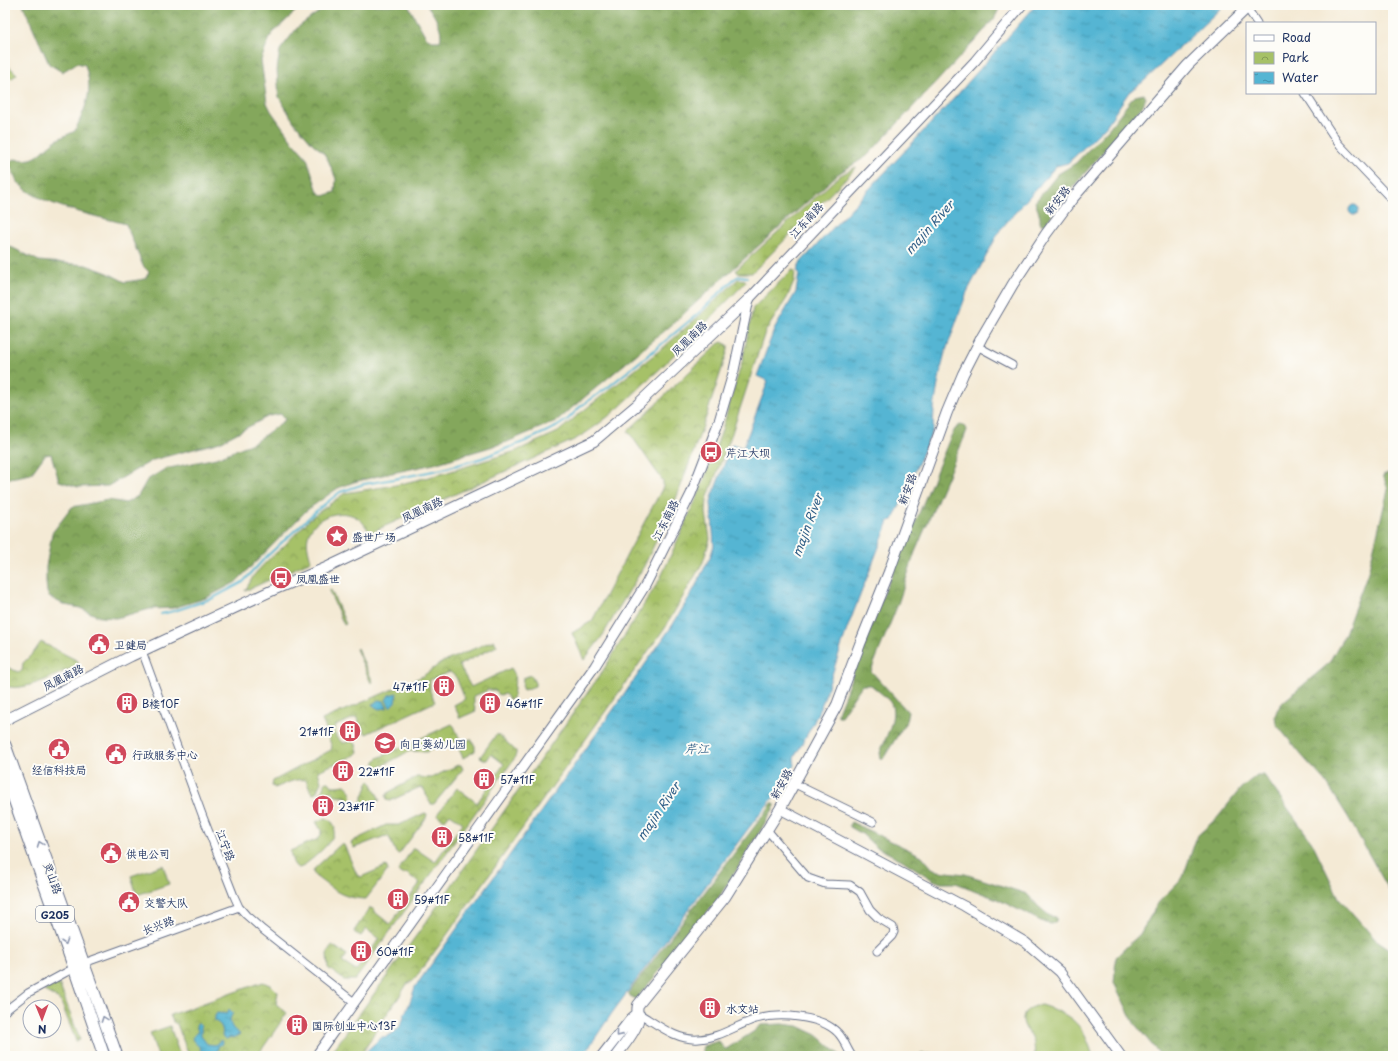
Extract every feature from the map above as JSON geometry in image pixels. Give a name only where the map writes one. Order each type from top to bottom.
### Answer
[{"type":"highway","name":"灵山路","points":[[5,744],[79,965],[104,1056]]},
{"type":"highway","name":"灵山路","points":[[5,774],[79,965],[117,1056]]},
{"type":"main road","name":"新安路","points":[[616,1056],[637,1025],[637,1009],[640,1002],[725,897],[768,831],[837,705],[889,572],[947,412],[977,346],[1013,284],[1046,234],[1072,199],[1188,65],[1248,6]]},
{"type":"main road","name":"凤凰南路","points":[[5,720],[142,651],[273,590],[328,567],[594,441],[638,404],[749,299]]},
{"type":"main road","name":"新安路","points":[[602,1056],[631,1019],[638,1013]]},
{"type":"street","name":"江东南路","points":[[316,1056],[595,666],[646,584],[691,494],[719,421],[734,370],[749,299],[975,61],[1022,5]]},
{"type":"street","points":[[1248,6],[1256,22]]},
{"type":"street","points":[[1306,94],[1338,143],[1393,202]]},
{"type":"street","points":[[977,346],[1012,365]]},
{"type":"street","name":"江宁路","points":[[142,651],[203,817],[239,907],[263,930],[354,1002]]},
{"type":"street","points":[[795,784],[873,822]]},
{"type":"street","points":[[780,809],[964,906],[1025,942],[1060,972],[1122,1056]]},
{"type":"street","points":[[768,831],[808,878],[825,884],[850,885],[860,892],[870,910],[878,918],[893,927],[894,932],[892,936],[877,951]]},
{"type":"street","name":"长兴路","points":[[5,1011],[28,993],[79,965],[239,907]]},
{"type":"street","points":[[638,1013],[674,1035],[699,1040],[711,1037],[757,1019],[790,1016],[820,1021],[838,1033],[852,1056]]},
{"type":"green space","points":[[23,5],[302,5],[271,35],[261,60],[267,103],[293,142],[307,158],[318,192],[324,196],[335,192],[336,179],[323,152],[313,144],[294,122],[279,97],[277,69],[280,50],[297,28],[317,13],[333,5],[408,5],[426,37],[432,41],[440,41],[441,32],[427,5],[1001,5],[994,19],[974,42],[867,156],[838,174],[667,329],[556,421],[507,442],[434,464],[354,482],[338,488],[307,510],[236,582],[206,598],[173,608],[150,609],[116,618],[100,617],[80,608],[65,605],[49,597],[47,592],[46,567],[52,533],[72,507],[108,500],[126,503],[138,496],[147,480],[165,469],[216,458],[255,442],[285,420],[281,414],[269,416],[220,442],[153,460],[108,486],[78,487],[59,481],[51,454],[45,455],[31,474],[5,479],[5,244],[39,261],[86,265],[108,273],[125,282],[145,279],[149,272],[143,266],[126,224],[52,203],[38,197],[26,189],[17,181],[15,177],[9,164],[13,159],[21,160],[33,158],[55,141],[75,131],[88,99],[89,91],[88,75],[85,65],[77,63],[62,72],[49,64]]},
{"type":"green space","points":[[5,63],[17,74],[11,79],[5,74]]},
{"type":"green space","points":[[1144,94],[1146,98],[1142,107],[1059,203],[1046,224],[1043,225],[1040,223],[1040,216],[1035,202],[1058,174],[1076,163],[1109,128],[1135,96]]},
{"type":"green space","points":[[856,167],[752,273],[738,273],[736,270],[839,176]]},
{"type":"green space","points":[[792,270],[795,271],[794,282],[787,298],[765,332],[732,433],[707,499],[706,513],[710,539],[703,562],[666,626],[444,939],[413,981],[407,984],[377,1028],[361,1056],[329,1056],[421,929],[602,672],[660,579],[699,493],[721,433],[742,362],[753,308]]},
{"type":"green space","points":[[738,279],[745,280],[746,282],[661,368],[595,427],[576,439],[370,533],[362,522],[349,514],[335,514],[321,519],[311,529],[307,539],[311,561],[245,591],[254,575],[268,560],[282,548],[312,517],[345,493],[396,485],[445,473],[516,451],[558,432],[664,347]]},
{"type":"green space","points":[[722,342],[728,345],[728,350],[704,423],[676,499],[644,566],[601,638],[584,660],[572,633],[592,621],[663,487],[663,481],[628,431],[718,344]]},
{"type":"green space","points":[[960,425],[965,426],[967,430],[915,552],[898,604],[871,671],[908,712],[906,722],[883,759],[881,758],[880,753],[890,728],[893,714],[890,702],[871,685],[862,685],[841,716],[838,716],[838,712],[886,588],[950,438],[955,429]]},
{"type":"green space","points":[[1393,471],[1393,897],[1348,817],[1326,782],[1276,724],[1275,716],[1277,710],[1283,702],[1328,664],[1344,636],[1368,572],[1388,490],[1383,475]]},
{"type":"green space","points":[[331,590],[346,624],[344,625],[329,591]]},
{"type":"green space","points":[[494,640],[497,646],[459,665],[471,687],[511,668],[514,674],[515,682],[513,697],[510,700],[505,694],[499,695],[495,690],[488,690],[474,696],[476,711],[460,718],[454,705],[465,699],[456,677],[450,672],[430,680],[430,691],[435,702],[366,734],[356,717],[335,726],[336,737],[343,743],[352,741],[356,744],[358,752],[355,755],[318,771],[321,782],[316,793],[313,794],[311,792],[306,780],[286,783],[275,788],[272,786],[273,781],[331,750],[332,747],[322,720],[423,676],[441,663]]},
{"type":"green space","points":[[41,642],[78,661],[78,665],[30,685],[12,687],[5,685],[5,666],[18,672],[22,670],[23,663]]},
{"type":"green space","points":[[357,648],[373,682],[371,683],[356,649]]},
{"type":"green space","points":[[531,675],[535,686],[524,690],[522,689],[523,678]]},
{"type":"green space","points":[[452,724],[461,742],[471,739],[475,746],[475,751],[463,758],[456,743],[451,741],[426,752],[410,751],[378,768],[375,766],[375,761],[378,758]]},
{"type":"green space","points":[[496,735],[499,735],[516,751],[514,759],[355,980],[344,980],[328,968],[327,954],[332,945],[347,955],[342,962],[356,971],[379,939],[366,929],[361,936],[354,931],[370,908],[374,909],[376,913],[390,924],[420,883],[406,873],[404,875],[398,871],[413,848],[435,862],[463,823],[450,814],[445,820],[438,816],[438,813],[457,788],[477,803],[504,764],[491,754],[487,760],[483,760],[480,757]]},
{"type":"green space","points":[[461,765],[463,769],[434,804],[431,804],[423,788],[420,787],[390,801],[387,800],[386,796],[389,792],[417,777],[431,778]]},
{"type":"green space","points":[[1257,775],[1264,775],[1312,842],[1339,898],[1375,939],[1393,951],[1393,1056],[1161,1056],[1134,1023],[1114,983],[1116,957],[1140,934],[1158,903],[1183,877],[1197,836],[1218,817],[1241,788]]},
{"type":"green space","points":[[370,780],[380,800],[360,809],[359,807]]},
{"type":"green space","points":[[326,782],[329,782],[332,786],[347,786],[350,790],[351,803],[350,804],[346,797],[336,796],[332,791],[320,794]]},
{"type":"green space","points":[[773,802],[775,806],[717,900],[636,999],[630,996],[629,992]]},
{"type":"green space","points":[[425,813],[427,814],[426,818],[399,854],[396,853],[389,837],[385,836],[354,848],[351,843],[386,825],[399,825]]},
{"type":"green space","points":[[326,818],[333,823],[335,829],[333,836],[321,851],[302,867],[297,867],[293,861],[290,851],[318,839],[321,835],[321,830],[316,822]]},
{"type":"green space","points":[[851,822],[922,856],[932,868],[938,871],[965,874],[1027,894],[1050,916],[1056,917],[1056,921],[1052,924],[1045,923],[999,900],[956,883],[941,883],[933,880],[902,860],[876,847],[862,834],[850,827],[849,825]]},
{"type":"green space","points":[[341,844],[344,845],[357,875],[361,877],[386,866],[388,870],[366,899],[350,897],[338,892],[315,876],[313,872],[315,868]]},
{"type":"green space","points":[[163,865],[169,884],[137,895],[131,876]]},
{"type":"green space","points":[[263,982],[272,986],[278,992],[276,1004],[287,1013],[258,1055],[259,1056],[189,1056],[177,1024],[173,1022],[170,1015]]},
{"type":"green space","points":[[56,984],[59,984],[80,1040],[76,1041],[62,1005],[62,999],[57,999],[44,991]]},
{"type":"green space","points":[[1041,1005],[1069,1017],[1075,1022],[1081,1028],[1093,1056],[1035,1056],[1033,1039],[1026,1029],[1023,1020],[1025,1012]]},
{"type":"green space","points":[[782,1024],[798,1026],[817,1035],[841,1056],[703,1056],[703,1046],[718,1041],[726,1049],[753,1032],[761,1025]]},
{"type":"green space","points":[[170,1026],[180,1056],[158,1056],[150,1033]]},
{"type":"green space","points":[[921,1054],[956,1054],[957,1056],[920,1056]]},
{"type":"water","name":"芹江","points":[[1036,5],[1224,5],[1143,82],[1129,92],[1106,126],[1068,163],[1056,166],[1000,230],[967,292],[944,356],[934,408],[933,430],[893,520],[889,521],[847,629],[824,699],[813,724],[794,758],[795,766],[785,775],[783,786],[748,829],[612,1013],[583,1056],[363,1056],[369,1048],[382,1037],[392,1034],[400,1026],[415,987],[585,750],[672,626],[693,591],[711,555],[714,545],[711,502],[713,494],[732,444],[743,448],[768,381],[757,376],[774,330],[796,292],[799,273],[797,270],[800,263],[957,95]]},
{"type":"water","points":[[1352,205],[1356,205],[1359,210],[1356,215],[1352,215],[1349,212],[1349,208]]},
{"type":"water","points":[[397,693],[395,702],[390,707],[386,700],[389,695]]},
{"type":"water","points":[[378,700],[384,701],[387,708],[379,709],[372,705]]},
{"type":"water","points":[[229,1009],[233,1013],[230,1019],[231,1025],[234,1030],[240,1034],[233,1038],[231,1037],[226,1039],[222,1036],[222,1029],[215,1021],[215,1016],[217,1013],[227,1014]]},
{"type":"water","points":[[198,1023],[201,1026],[201,1036],[207,1044],[215,1045],[221,1040],[222,1044],[218,1046],[216,1052],[217,1056],[208,1056],[206,1052],[201,1051],[193,1040],[192,1038],[198,1031],[196,1026]]},
{"type":"waterway","points":[[161,614],[211,599],[243,582],[264,559],[316,511],[340,492],[364,484],[443,469],[482,458],[526,441],[556,427],[567,420],[581,406],[607,388],[657,348],[701,311],[734,279],[739,276],[747,277]]},
{"type":"place","name":"芹江大坝","points":[[711,452]]},
{"type":"place","name":"盛世广场","points":[[337,536]]},
{"type":"place","name":"凤凰盛世","points":[[281,578]]},
{"type":"place","name":"卫健局","points":[[99,644]]},
{"type":"place","name":"47#11F","points":[[444,686]]},
{"type":"place","name":"B楼10F","points":[[127,703]]},
{"type":"place","name":"46#11F","points":[[490,703]]},
{"type":"place","name":"21#11F","points":[[350,731]]},
{"type":"place","name":"向日葵幼儿园","points":[[385,743]]},
{"type":"place","name":"经信科技局","points":[[59,749]]},
{"type":"place","name":"行政服务中心","points":[[116,754]]},
{"type":"place","name":"22#11F","points":[[343,771]]},
{"type":"place","name":"57#11F","points":[[484,779]]},
{"type":"place","name":"23#11F","points":[[323,806]]},
{"type":"place","name":"58#11F","points":[[442,837]]},
{"type":"place","name":"供电公司","points":[[111,853]]},
{"type":"place","name":"59#11F","points":[[398,899]]},
{"type":"place","name":"交警大队","points":[[129,902]]},
{"type":"place","name":"60#11F","points":[[361,951]]},
{"type":"place","name":"水文站","points":[[710,1008]]},
{"type":"place","name":"国际创业中心13F","points":[[297,1025]]},
{"type":"water label","name":"majin River","points":[[929,227]]},
{"type":"water label","name":"majin River","points":[[807,525]]},
{"type":"water label","name":"majin River","points":[[658,811]]}]
